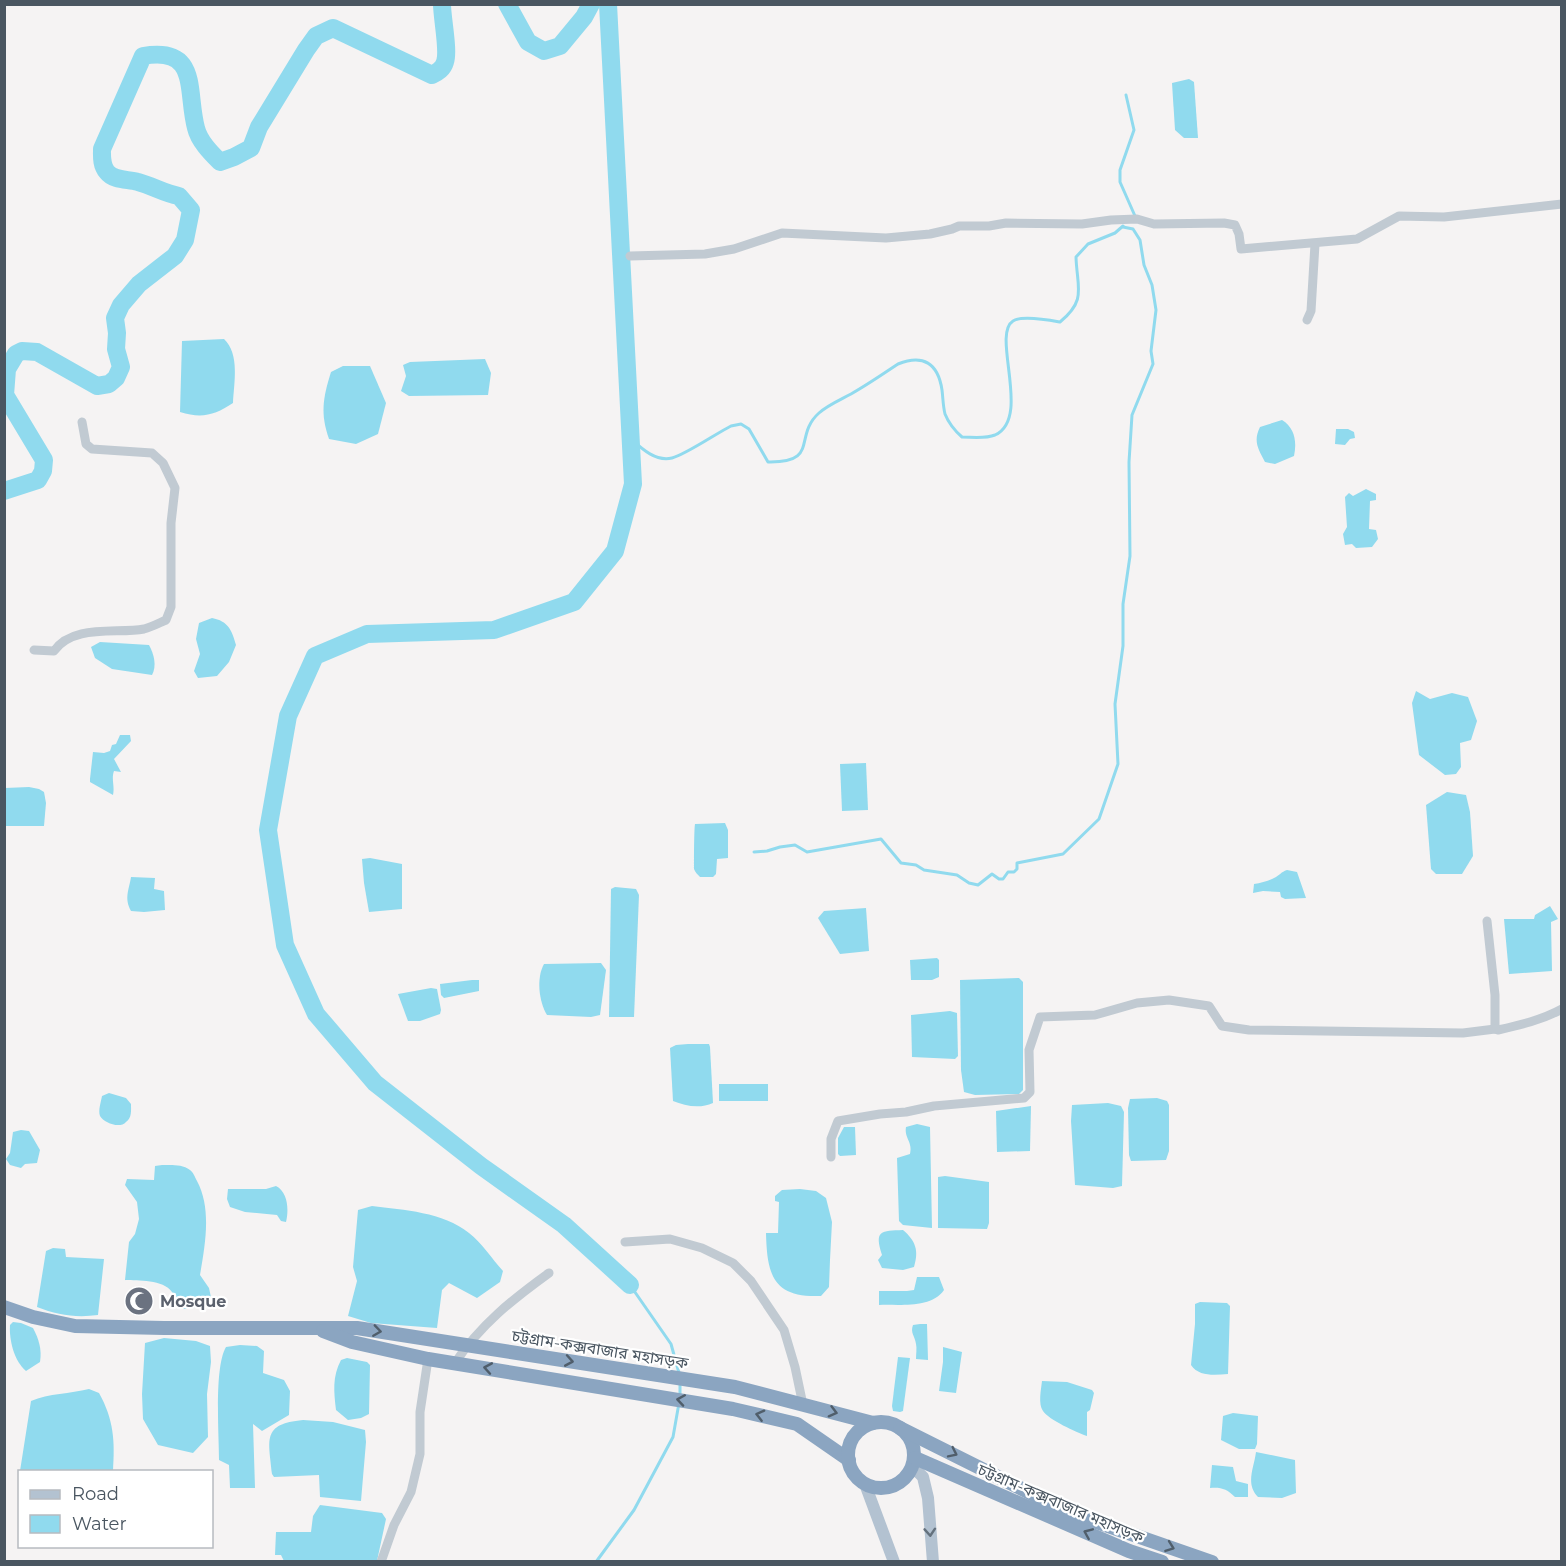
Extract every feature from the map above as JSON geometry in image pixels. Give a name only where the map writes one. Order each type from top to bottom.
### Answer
[{"type":"highway","name":"চট্টগ্রাম-কক্সবাজার মহাসড়ক","points":[[4,1307],[33,1317],[75,1326],[357,1328],[735,1387],[873,1423]]},
{"type":"highway","name":"চট্টগ্রাম-কক্সবাজার মহাসড়ক","points":[[318,1329],[352,1342],[428,1359],[733,1409],[797,1424],[849,1460]]},
{"type":"highway","points":[[883,1422],[900,1428],[912,1442],[914,1462],[903,1479],[895,1485],[885,1487],[865,1484],[852,1469],[849,1460],[852,1440],[857,1432],[873,1423],[883,1422]]},
{"type":"highway","name":"চট্টগ্রাম-কক্সবাজার মহাসড়ক","points":[[900,1428],[1082,1517],[1212,1562]]},
{"type":"highway","name":"চট্টগ্রাম-কক্সবাজার মহাসড়ক","points":[[914,1462],[1129,1551],[1162,1562]]},
{"type":"main road","points":[[914,1462],[923,1477],[928,1498],[933,1562]]},
{"type":"main road","points":[[865,1484],[894,1562]]},
{"type":"street","points":[[630,256],[705,254],[724,251],[782,233],[886,238],[930,234],[959,226],[989,226],[1006,223],[1082,225],[1111,220],[1137,219],[1154,224],[1224,223],[1235,225],[1241,249],[1357,239],[1399,216],[1444,217],[1562,204]]},
{"type":"street","points":[[1307,320],[1311,312],[1315,243]]},
{"type":"street","points":[[34,650],[54,651],[59,644],[79,635],[112,630],[145,629],[166,620],[171,607],[171,523],[175,488],[163,463],[152,453],[92,449],[86,444],[82,422]]},
{"type":"street","points":[[1487,921],[1495,995],[1495,1029]]},
{"type":"street","points":[[831,1157],[831,1139],[838,1121],[934,1106],[1024,1098],[1030,1092],[1029,1050],[1040,1017],[1095,1015],[1137,1003],[1169,1000],[1209,1006],[1222,1026],[1249,1030],[1463,1033],[1498,1030],[1562,1010]]},
{"type":"street","points":[[625,1242],[670,1239],[702,1248],[734,1263],[751,1281],[784,1330],[803,1405]]},
{"type":"street","points":[[455,1363],[468,1344],[509,1303],[549,1272]]},
{"type":"street","points":[[381,1562],[394,1525],[411,1492],[420,1454],[420,1412],[428,1359]]},
{"type":"water","points":[[1189,79],[1194,82],[1198,138],[1184,138],[1175,130],[1172,83]]},
{"type":"water","points":[[224,339],[229,345],[234,361],[233,403],[208,415],[180,412],[182,341]]},
{"type":"water","points":[[485,359],[491,373],[488,395],[409,396],[401,391],[406,376],[403,365],[410,362]]},
{"type":"water","points":[[343,366],[370,366],[386,403],[378,434],[356,444],[329,439],[324,421],[324,398],[331,372]]},
{"type":"water","points":[[1282,420],[1290,427],[1294,436],[1294,456],[1275,464],[1265,462],[1257,445],[1260,427]]},
{"type":"water","points":[[1336,429],[1348,429],[1354,432],[1355,438],[1350,439],[1345,445],[1335,444]]},
{"type":"water","points":[[1366,489],[1376,494],[1376,500],[1370,501],[1369,529],[1376,530],[1378,539],[1372,547],[1356,548],[1352,544],[1345,545],[1343,534],[1347,527],[1345,497],[1349,493],[1353,496]]},
{"type":"water","points":[[212,618],[222,621],[228,627],[236,645],[229,662],[217,676],[198,678],[194,671],[200,654],[196,639],[199,623]]},
{"type":"water","points":[[100,642],[149,645],[154,660],[152,675],[112,669],[95,658],[91,647]]},
{"type":"water","points":[[1416,691],[1430,699],[1452,693],[1468,697],[1477,721],[1471,740],[1460,743],[1461,767],[1456,774],[1445,775],[1419,755],[1412,703]]},
{"type":"water","points":[[120,735],[130,735],[131,741],[114,759],[121,772],[114,771],[113,795],[90,782],[93,752],[110,751]]},
{"type":"water","points":[[866,763],[868,810],[842,811],[840,764]]},
{"type":"water","points":[[29,787],[44,792],[46,803],[44,826],[5,826],[5,788]]},
{"type":"water","points":[[1447,792],[1466,795],[1470,812],[1473,856],[1462,874],[1436,874],[1431,869],[1426,805]]},
{"type":"water","points":[[725,823],[728,830],[728,858],[717,859],[716,874],[713,877],[700,877],[694,869],[695,824]]},
{"type":"water","points":[[370,858],[402,864],[402,909],[369,912],[362,859]]},
{"type":"water","points":[[1287,870],[1297,872],[1306,898],[1285,899],[1281,897],[1280,892],[1253,893],[1254,884],[1272,879]]},
{"type":"water","points":[[131,877],[155,878],[154,889],[164,891],[165,910],[131,911],[127,898]]},
{"type":"water","points":[[615,887],[636,889],[639,895],[634,1017],[609,1017],[611,889]]},
{"type":"water","points":[[1550,906],[1558,919],[1551,922],[1552,971],[1509,974],[1504,919],[1534,919],[1535,915]]},
{"type":"water","points":[[866,908],[869,951],[840,954],[818,918],[824,911]]},
{"type":"water","points":[[937,958],[939,977],[932,980],[911,980],[910,960]]},
{"type":"water","points":[[601,963],[606,970],[600,1015],[591,1017],[547,1015],[542,1004],[540,990],[540,976],[544,964]]},
{"type":"water","points":[[1019,978],[1023,982],[1023,1090],[1019,1094],[975,1095],[964,1092],[961,1070],[960,980]]},
{"type":"water","points":[[479,980],[479,991],[444,998],[441,995],[440,984]]},
{"type":"water","points":[[437,989],[440,1014],[420,1021],[408,1021],[398,994]]},
{"type":"water","points":[[950,1011],[957,1013],[958,1056],[955,1059],[912,1057],[911,1015]]},
{"type":"water","points":[[688,1044],[709,1044],[713,1103],[693,1106],[673,1101],[670,1048]]},
{"type":"water","points":[[719,1084],[768,1084],[768,1101],[719,1101]]},
{"type":"water","points":[[109,1093],[126,1098],[131,1104],[130,1116],[123,1124],[112,1124],[100,1116],[102,1096]]},
{"type":"water","points":[[1157,1098],[1167,1101],[1169,1105],[1169,1151],[1166,1160],[1131,1161],[1128,1108],[1130,1099]]},
{"type":"water","points":[[1108,1103],[1121,1106],[1124,1112],[1122,1186],[1113,1188],[1075,1185],[1072,1105]]},
{"type":"water","points":[[1031,1106],[1030,1151],[997,1152],[996,1111]]},
{"type":"water","points":[[917,1124],[930,1127],[932,1228],[903,1225],[899,1221],[897,1158],[910,1154],[906,1127]]},
{"type":"water","points":[[844,1127],[855,1127],[856,1155],[840,1156],[838,1154],[838,1138]]},
{"type":"water","points":[[29,1131],[40,1150],[37,1163],[25,1164],[21,1168],[10,1165],[6,1159],[10,1153],[13,1132]]},
{"type":"water","points":[[155,1166],[180,1166],[190,1170],[202,1192],[206,1227],[200,1275],[209,1288],[212,1302],[207,1307],[182,1309],[172,1292],[163,1285],[125,1280],[129,1242],[135,1234],[139,1219],[137,1202],[125,1185],[127,1179],[154,1180]]},
{"type":"water","points":[[938,1177],[989,1182],[987,1229],[938,1228]]},
{"type":"water","points":[[276,1186],[283,1192],[287,1202],[286,1222],[281,1221],[277,1215],[245,1212],[230,1207],[227,1199],[228,1189],[266,1189]]},
{"type":"water","points":[[782,1190],[816,1191],[826,1198],[832,1222],[829,1287],[821,1296],[805,1296],[783,1288],[771,1272],[768,1261],[766,1233],[778,1233],[779,1202],[775,1201],[775,1196]]},
{"type":"water","points":[[372,1206],[423,1213],[459,1226],[478,1241],[503,1271],[500,1282],[477,1298],[449,1283],[442,1290],[437,1328],[371,1323],[348,1316],[357,1281],[353,1267],[358,1210]]},
{"type":"water","points":[[903,1230],[911,1238],[915,1247],[914,1267],[903,1270],[882,1268],[878,1260],[882,1255],[879,1236],[889,1231]]},
{"type":"water","points":[[53,1248],[65,1249],[66,1257],[104,1259],[98,1315],[67,1315],[37,1307],[46,1251]]},
{"type":"water","points":[[917,1277],[939,1277],[944,1290],[938,1296],[923,1303],[879,1305],[879,1291],[914,1290]]},
{"type":"water","points":[[1200,1302],[1227,1303],[1230,1306],[1228,1374],[1213,1375],[1198,1372],[1191,1365],[1195,1304]]},
{"type":"water","points":[[13,1322],[33,1328],[40,1345],[40,1362],[26,1371],[18,1362],[11,1344],[10,1325]]},
{"type":"water","points":[[927,1324],[928,1360],[916,1359],[912,1328],[913,1325]]},
{"type":"water","points":[[164,1338],[196,1341],[210,1346],[211,1362],[207,1394],[208,1437],[193,1453],[158,1445],[143,1419],[145,1343]]},
{"type":"water","points":[[257,1346],[264,1351],[263,1373],[284,1380],[290,1391],[289,1415],[262,1431],[253,1424],[255,1488],[230,1488],[229,1465],[219,1460],[218,1402],[222,1357],[226,1347]]},
{"type":"water","points":[[943,1347],[962,1352],[956,1393],[939,1391]]},
{"type":"water","points":[[898,1357],[910,1358],[903,1411],[900,1412],[893,1411],[892,1406]]},
{"type":"water","points":[[347,1358],[367,1362],[370,1365],[369,1414],[348,1420],[336,1410],[334,1391],[338,1366],[341,1360]]},
{"type":"water","points":[[1042,1381],[1067,1382],[1092,1390],[1094,1393],[1090,1410],[1087,1412],[1087,1436],[1057,1422],[1043,1411],[1040,1401]]},
{"type":"water","points":[[89,1389],[99,1393],[111,1422],[114,1450],[113,1470],[20,1470],[31,1401],[45,1396]]},
{"type":"water","points":[[1233,1413],[1258,1416],[1255,1449],[1239,1449],[1221,1440],[1223,1416]]},
{"type":"water","points":[[303,1420],[333,1422],[365,1430],[361,1501],[320,1497],[319,1475],[274,1477],[269,1443],[274,1430],[280,1425]]},
{"type":"water","points":[[1256,1452],[1295,1460],[1296,1493],[1282,1498],[1258,1497],[1251,1481]]},
{"type":"water","points":[[1212,1465],[1233,1467],[1236,1481],[1248,1484],[1248,1497],[1235,1497],[1224,1489],[1210,1488]]},
{"type":"water","points":[[320,1505],[382,1513],[386,1519],[377,1561],[284,1561],[281,1555],[275,1555],[276,1532],[311,1532],[313,1516]]},
{"type":"waterway","points":[[4,491],[38,480],[43,471],[44,460],[5,395],[7,369],[16,354],[22,351],[37,352],[97,386],[109,384],[116,378],[121,367],[116,349],[115,318],[121,305],[139,284],[175,256],[185,240],[191,210],[179,196],[138,182],[113,177],[107,172],[103,163],[102,149],[143,56],[161,55],[174,58],[182,65],[190,86],[198,133],[220,162],[251,148],[259,127],[306,50],[316,36],[333,28],[432,75],[438,71],[442,68],[446,57],[442,4]]},
{"type":"waterway","points":[[507,4],[528,42],[544,51],[560,46],[584,17],[591,4]]},
{"type":"waterway","points":[[608,4],[633,484],[615,551],[574,602],[494,630],[367,634],[315,656],[288,716],[268,830],[285,945],[316,1014],[375,1083],[481,1166],[564,1225],[630,1285]]},
{"type":"waterway","points":[[1126,95],[1134,130],[1120,170],[1120,182],[1135,216]]},
{"type":"waterway","points":[[631,439],[655,456],[666,459],[685,453],[731,426],[741,424],[749,429],[768,462],[784,461],[800,453],[807,430],[819,413],[898,364],[915,360],[928,363],[937,373],[945,414],[950,424],[962,437],[995,435],[1005,426],[1010,412],[1007,329],[1013,321],[1023,318],[1060,322],[1074,307],[1077,300],[1076,257],[1088,244],[1115,233],[1123,226]]},
{"type":"waterway","points":[[754,852],[795,845],[807,852],[881,839],[901,863],[916,865],[924,870],[957,875],[969,883],[978,885],[992,874],[1003,879],[1008,872],[1014,872],[1017,869],[1017,863],[1063,854],[1099,819],[1118,764],[1115,704],[1123,646],[1123,604],[1130,556],[1129,462],[1132,415],[1153,364],[1151,351],[1156,310],[1140,240],[1133,229],[1123,227]]},
{"type":"waterway","points":[[630,1285],[671,1344],[679,1373]]},
{"type":"waterway","points":[[680,1382],[680,1397]]},
{"type":"waterway","points":[[596,1562],[634,1510],[673,1437],[679,1403]]},
{"type":"place","name":"Mosque","points":[[139,1301]]}]
